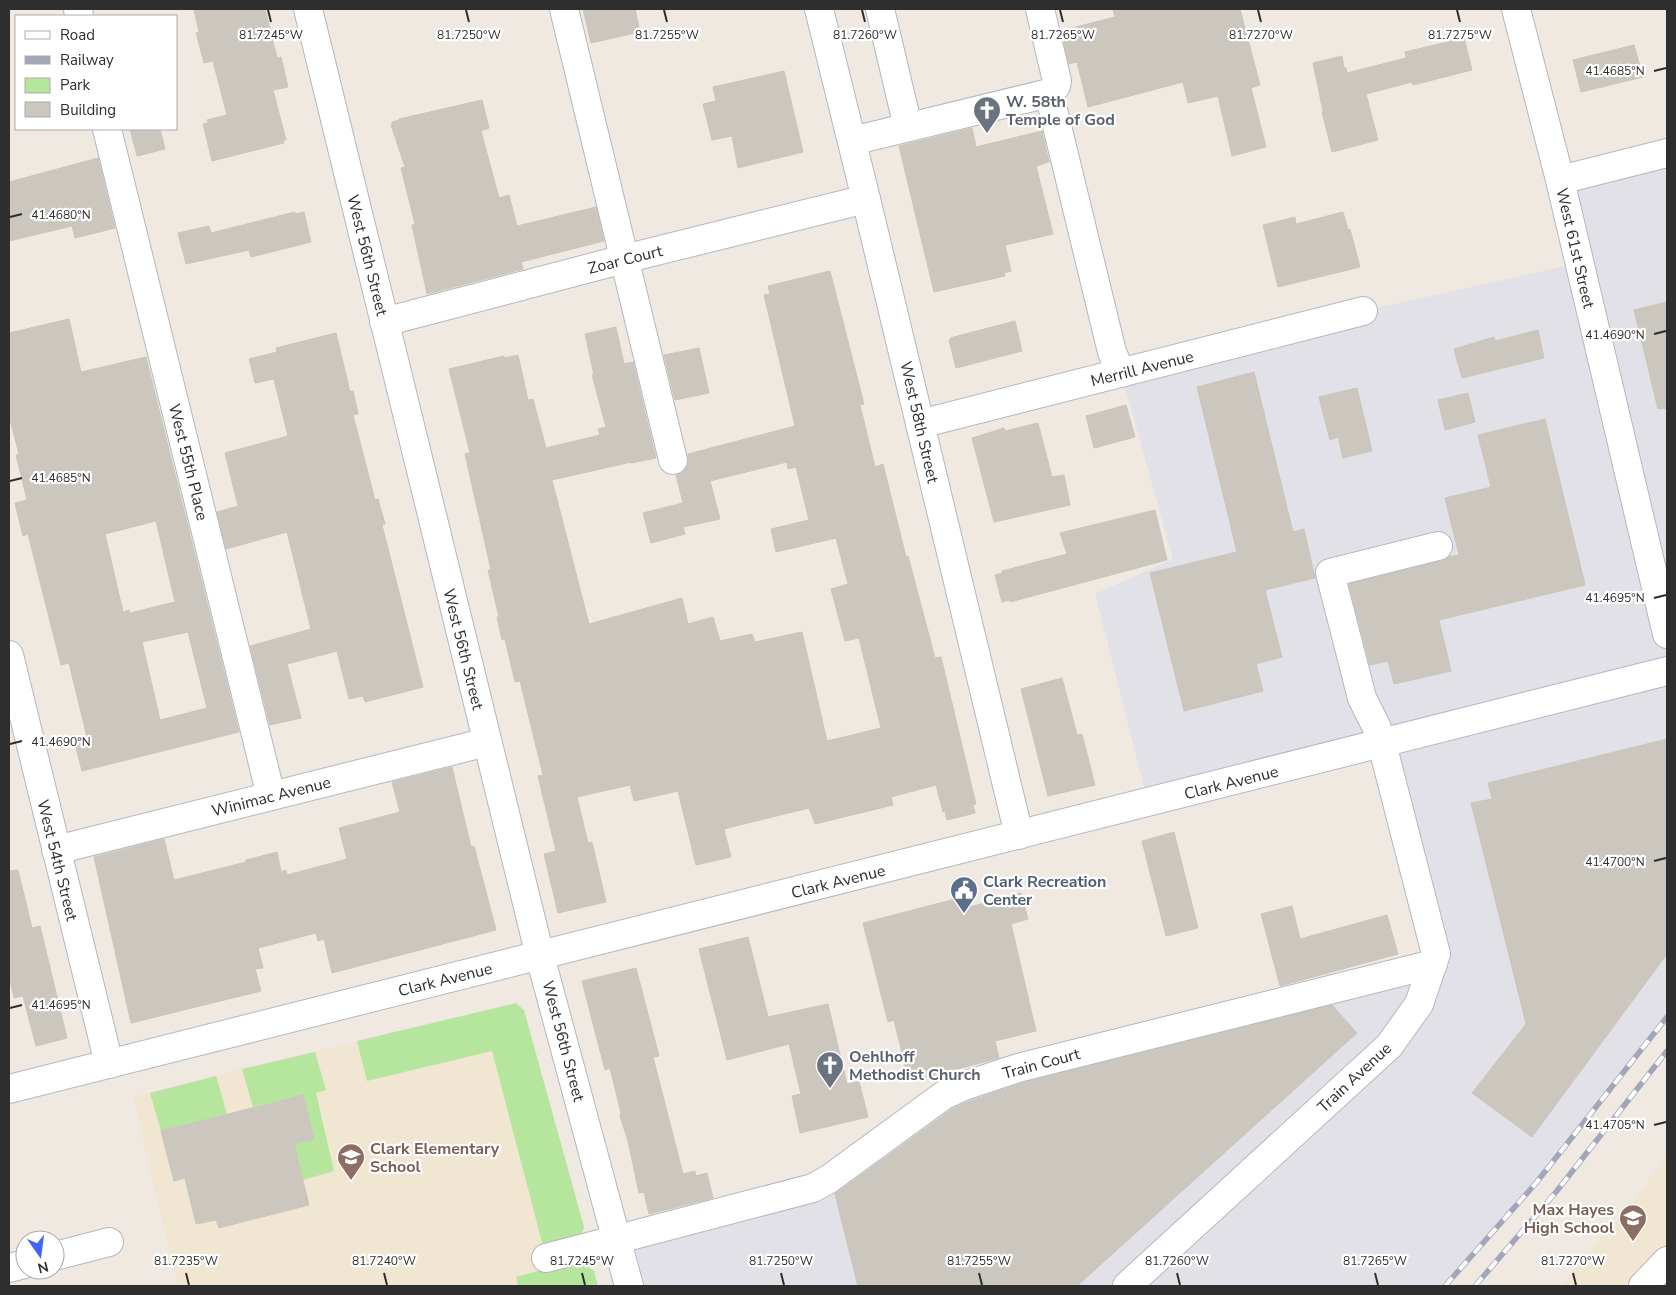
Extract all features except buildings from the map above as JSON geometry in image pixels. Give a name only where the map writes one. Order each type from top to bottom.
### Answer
[{"type":"street","name":"West 56th Street","points":[[308,9],[540,956],[618,1239],[629,1286]]},
{"type":"street","points":[[564,9],[672,460]]},
{"type":"street","name":"West 58th Street","points":[[819,9],[1019,835]]},
{"type":"street","points":[[880,9],[908,127]]},
{"type":"street","points":[[852,141],[1048,93],[1056,86],[1057,81],[1040,9]]},
{"type":"street","name":"West 61st Street","points":[[1516,9],[1560,180],[1667,634]]},
{"type":"street","points":[[1048,93],[1112,352],[1121,374]]},
{"type":"street","name":"West 55th Place","points":[[107,130],[271,796]]},
{"type":"street","points":[[1560,180],[1667,153]]},
{"type":"street","name":"Zoar Court","points":[[384,322],[624,259],[866,199]]},
{"type":"street","name":"Merrill Avenue","points":[[920,424],[1363,311]]},
{"type":"street","name":"Train Avenue","points":[[1127,1286],[1390,1046],[1419,1004],[1436,954],[1382,744],[1376,726],[1362,698],[1330,573],[1438,546]]},
{"type":"street","name":"West 54th Street","points":[[9,655],[109,1064]]},
{"type":"street","name":"Clark Avenue","points":[[9,1089],[1382,744],[1667,670]]},
{"type":"street","name":"Winimac Avenue","points":[[56,850],[487,742]]},
{"type":"street","name":"Train Court","points":[[546,1258],[813,1188],[829,1179],[944,1095],[964,1086],[1018,1068],[1433,964]]},
{"type":"street","points":[[65,1253],[109,1242]]},
{"type":"street","points":[[1643,1286],[1667,1261]]},
{"type":"shaded area","points":[[1667,153],[1667,1017],[1536,1183],[1445,1286],[629,1286],[618,1239],[813,1188],[944,1095],[1433,964],[1382,744],[1148,802],[1095,594],[1173,559],[1121,373],[1363,311],[1579,263],[1560,180]]},
{"type":"shaded area","name":"Clark Elementary School","points":[[504,1006],[577,1286],[178,1286],[133,1097]]},
{"type":"shaded area","name":"Max Hayes High School","points":[[1667,1155],[1667,1286],[1560,1286],[1636,1198]]},
{"type":"green space","points":[[516,1003],[524,1010],[584,1227],[581,1237],[543,1246],[492,1051],[367,1081],[357,1041]]},
{"type":"green space","points":[[315,1052],[326,1090],[316,1093],[334,1171],[303,1180],[294,1144],[314,1139],[303,1095],[253,1107],[242,1069]]},
{"type":"green space","points":[[216,1076],[227,1114],[161,1131],[150,1093]]},
{"type":"green space","points":[[581,1262],[594,1271],[598,1286],[518,1286],[516,1277]]},
{"type":"railway","points":[[1445,1286],[1536,1183],[1667,1017]]},
{"type":"railway","points":[[1475,1286],[1556,1192],[1667,1051]]},
{"type":"place","name":"W. 58th Temple of God","points":[[987,134]]},
{"type":"place","name":"Clark Recreation Center","points":[[964,914]]},
{"type":"place","name":"Oehlhoff Methodist Church","points":[[830,1089]]},
{"type":"place","name":"Clark Elementary School","points":[[351,1181]]},
{"type":"place","name":"Max Hayes High School","points":[[1633,1242]]}]
